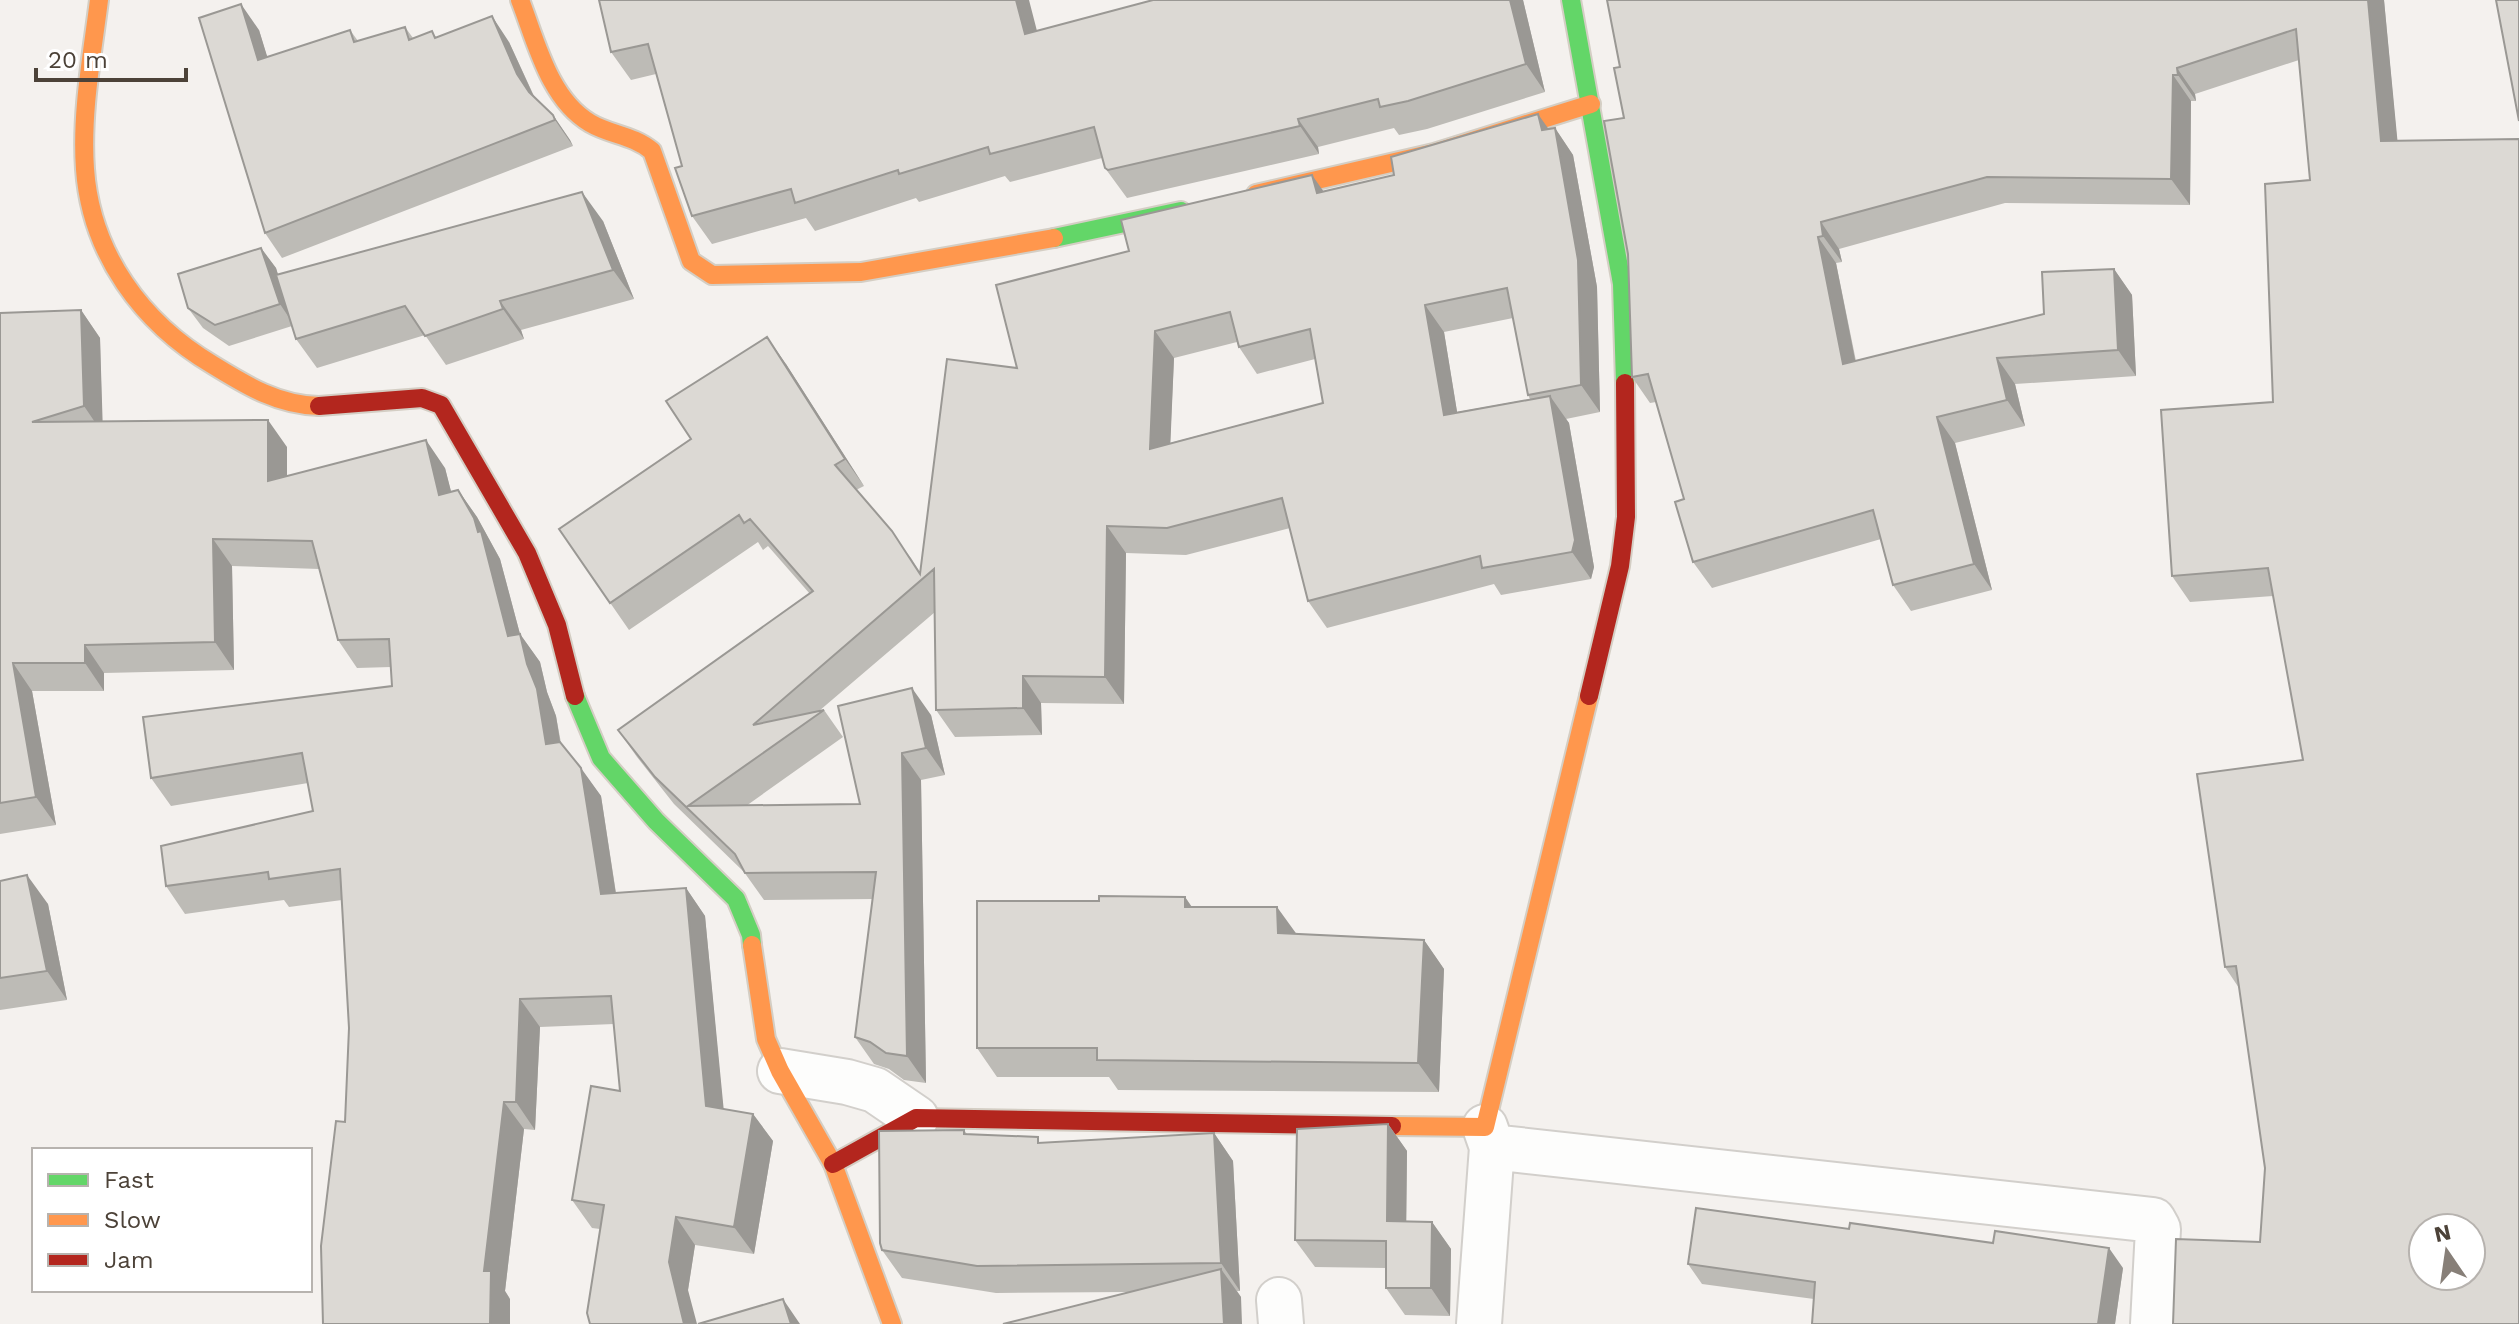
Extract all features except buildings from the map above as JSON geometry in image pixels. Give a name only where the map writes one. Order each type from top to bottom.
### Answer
[{"type":"street","points":[[99,0],[86,113],[85,172],[97,227],[123,284],[181,343],[202,359],[273,399],[315,406],[422,398],[441,405],[527,553],[557,625],[571,686],[601,758],[675,841],[736,899],[751,935],[766,1039],[780,1071],[833,1164],[892,1324]]},
{"type":"street","points":[[520,0],[558,90],[570,106],[589,122],[637,139],[652,151],[691,261],[712,275],[861,272],[1096,231],[1203,206]]},
{"type":"street","points":[[1479,1324],[1489,1137],[1620,566],[1626,517],[1622,284],[1571,0]]},
{"type":"street","points":[[1234,199],[1434,153],[1591,104]]},
{"type":"street","points":[[780,1071],[875,1090],[916,1118]]},
{"type":"street","points":[[833,1164],[916,1118],[1489,1137],[2153,1220],[2158,1229],[2153,1324]]},
{"type":"traffic: fast","points":[[1571,0],[1622,284],[1625,383]]},
{"type":"traffic: fast","points":[[1054,238],[1181,211]]},
{"type":"traffic: fast","points":[[575,696],[601,758],[656,821],[736,899],[752,945]]},
{"type":"traffic: slow","points":[[99,0],[90,63],[84,148],[89,200],[109,257],[143,307],[187,348],[263,393],[290,402],[319,406]]},
{"type":"traffic: slow","points":[[520,0],[546,68],[576,113],[590,123],[652,151],[691,261],[712,275],[861,272],[1054,238]]},
{"type":"traffic: slow","points":[[1256,194],[1434,153],[1591,104]]},
{"type":"traffic: slow","points":[[1392,1126],[1485,1127],[1589,696]]},
{"type":"traffic: slow","points":[[752,945],[766,1039],[780,1071],[833,1164],[892,1324]]},
{"type":"traffic: jam","points":[[1589,696],[1620,566],[1626,517],[1625,383]]},
{"type":"traffic: jam","points":[[319,406],[422,398],[441,405],[527,553],[557,625],[575,696]]},
{"type":"traffic: jam","points":[[833,1164],[916,1118],[1392,1126]]}]
